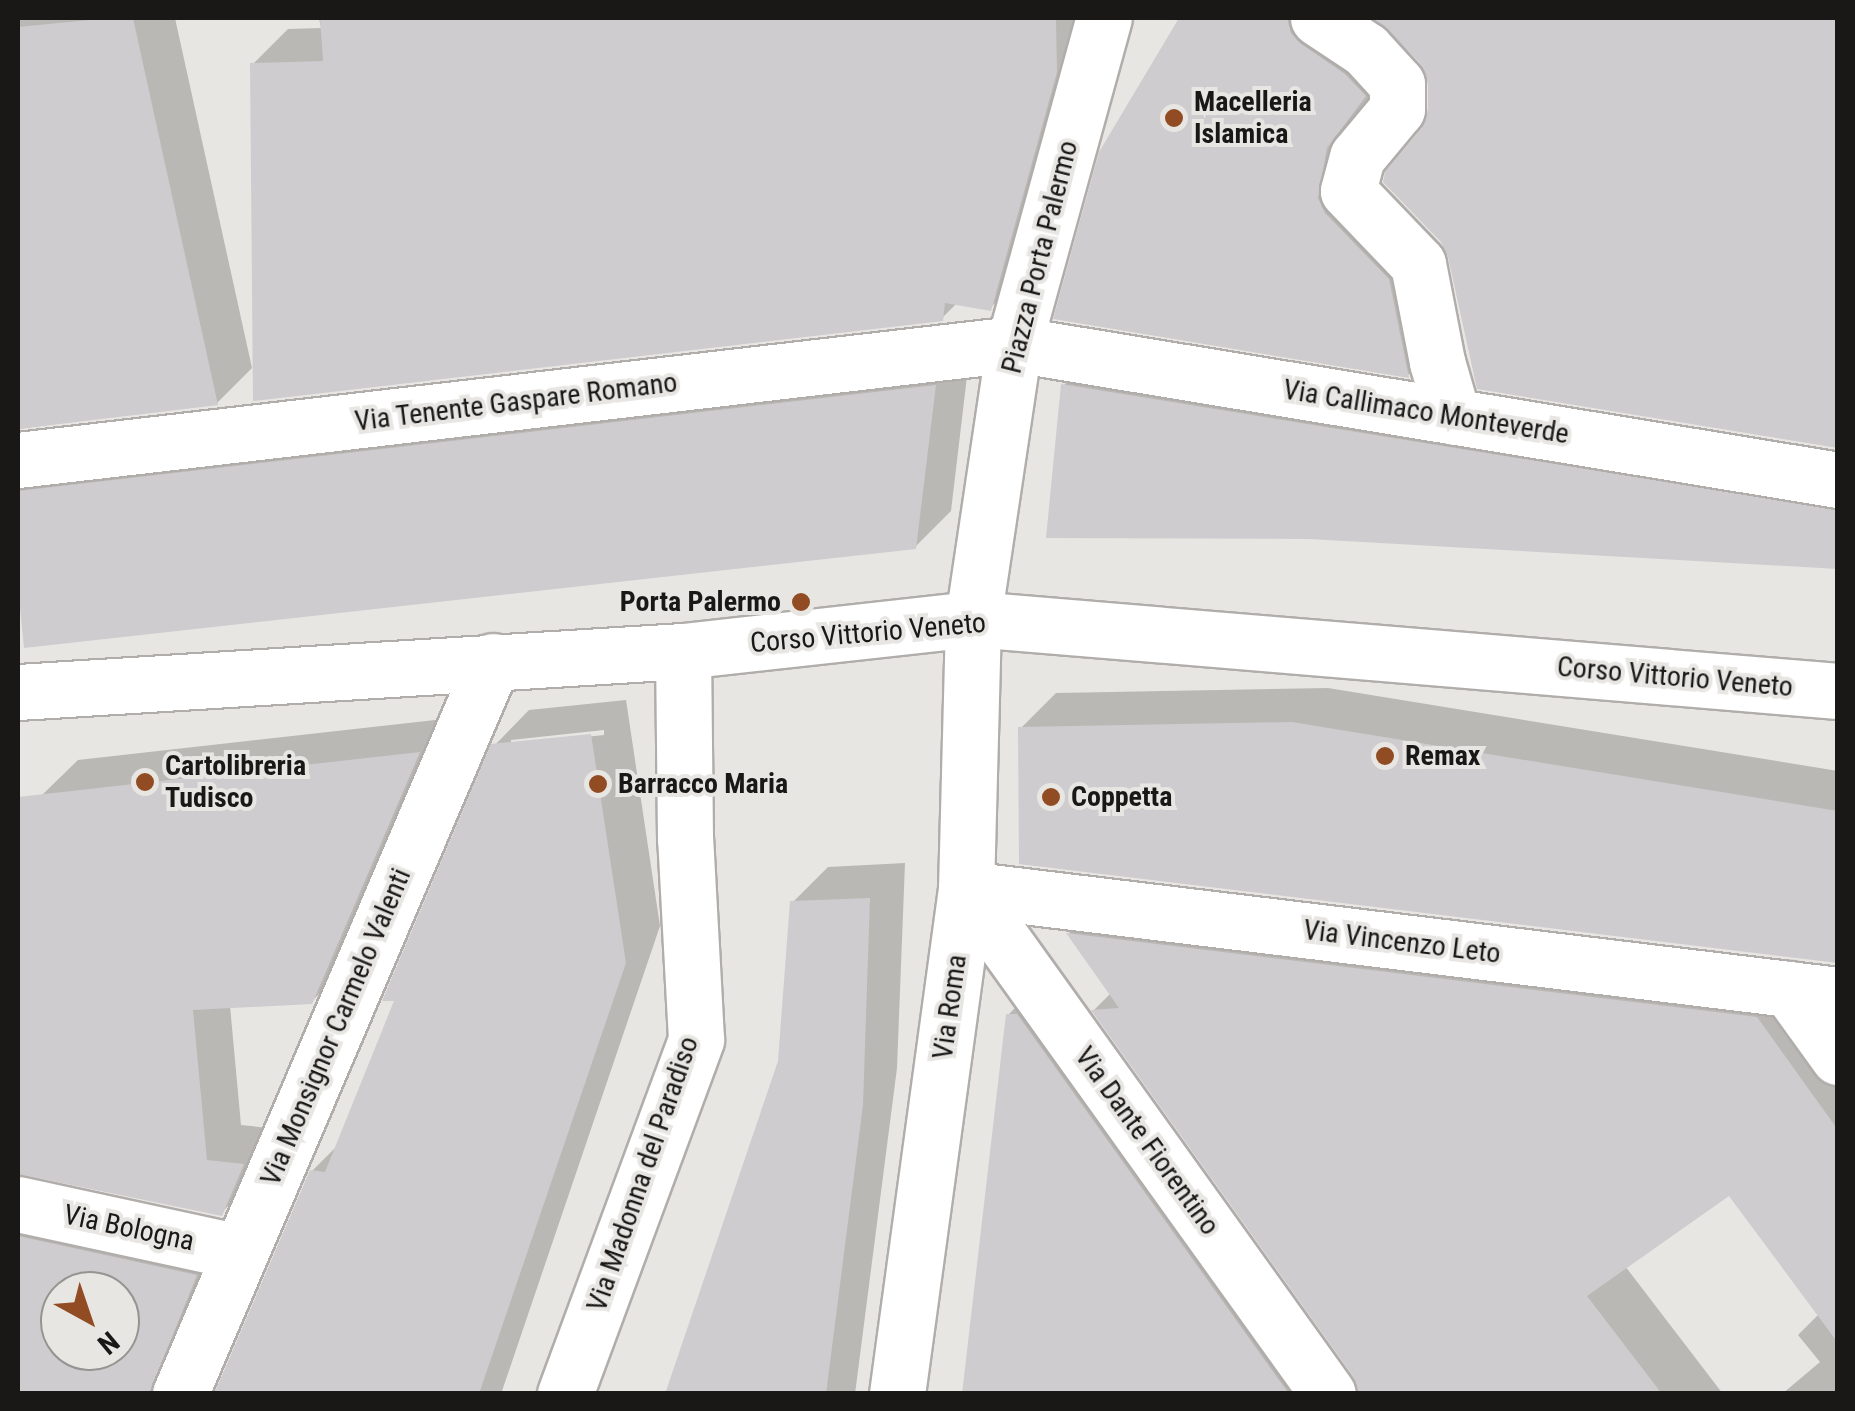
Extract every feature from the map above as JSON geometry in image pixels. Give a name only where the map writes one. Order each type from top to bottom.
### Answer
[{"type":"street","name":"Piazza Porta Palermo","points":[[973,619],[1014,344],[1104,18]]},
{"type":"street","points":[[1318,18],[1366,50],[1397,84],[1397,108],[1357,157],[1348,190],[1418,264],[1437,362],[1453,417]]},
{"type":"street","name":"Via Callimaco Monteverde","points":[[1014,344],[1838,480]]},
{"type":"street","name":"Via Tenente Gaspare Romano","points":[[18,460],[1014,344]]},
{"type":"street","name":"Corso Vittorio Veneto","points":[[18,692],[682,651],[973,619],[1838,691]]},
{"type":"street","name":"Via Roma","points":[[897,1394],[966,889],[973,619]]},
{"type":"street","name":"Via Madonna del Paradiso","points":[[565,1394],[696,1039],[685,839],[682,651]]},
{"type":"street","name":"Via Monsignor Carmelo Valenti","points":[[180,1394],[493,662]]},
{"type":"street","name":"Via Vincenzo Leto","points":[[966,889],[1814,992]]},
{"type":"street","name":"Via Dante Fiorentino","points":[[966,889],[1328,1394]]},
{"type":"street","points":[[1814,992],[1838,1057]]},
{"type":"street","name":"Via Bologna","points":[[18,1204],[240,1252]]},
{"type":"building","points":[[133,18],[218,405],[18,429],[18,27]]},
{"type":"building","points":[[320,18],[1056,18],[1057,72],[991,311],[945,303],[943,321],[253,401],[250,63],[323,61]]},
{"type":"building","points":[[1179,18],[1287,18],[1291,33],[1300,43],[1345,74],[1366,96],[1327,148],[1318,198],[1325,213],[1389,279],[1409,378],[1053,319],[1099,152]]},
{"type":"building","points":[[1374,18],[1838,18],[1838,448],[1477,389],[1448,257],[1441,242],[1383,182],[1385,172],[1422,128],[1428,109],[1428,84],[1420,63]]},
{"type":"building","points":[[1061,384],[1838,510],[1838,569],[1309,539],[1046,538]]},
{"type":"building","points":[[936,385],[916,549],[24,648],[18,588],[18,491]]},
{"type":"building","points":[[1292,722],[1838,811],[1838,963],[1019,864],[1018,727]]},
{"type":"building","points":[[591,734],[626,963],[479,1394],[214,1394],[310,1170],[325,1172],[394,1001],[382,1001],[491,744]]},
{"type":"building","points":[[420,752],[312,1004],[193,1010],[207,1160],[244,1164],[222,1216],[18,1174],[18,797]]},
{"type":"building","points":[[870,898],[863,1105],[826,1394],[665,1394],[778,1061],[790,901]]},
{"type":"building","points":[[1066,933],[1757,1017],[1838,1130],[1838,1343],[1729,1196],[1587,1296],[1662,1394],[1359,1394],[1353,1376],[1091,1010],[1119,1008]]},
{"type":"building","points":[[1006,1014],[1017,1014],[1289,1394],[962,1394]]},
{"type":"building","points":[[18,1236],[197,1275],[149,1394],[18,1394]]},
{"type":"place","name":"Macelleria Islamica","points":[[1174,118]]},
{"type":"place","name":"Porta Palermo","points":[[801,602]]},
{"type":"place","name":"Remax","points":[[1385,756]]},
{"type":"place","name":"Cartolibreria Tudisco","points":[[145,782]]},
{"type":"place","name":"Barracco Maria","points":[[598,784]]},
{"type":"place","name":"Coppetta","points":[[1051,797]]}]
